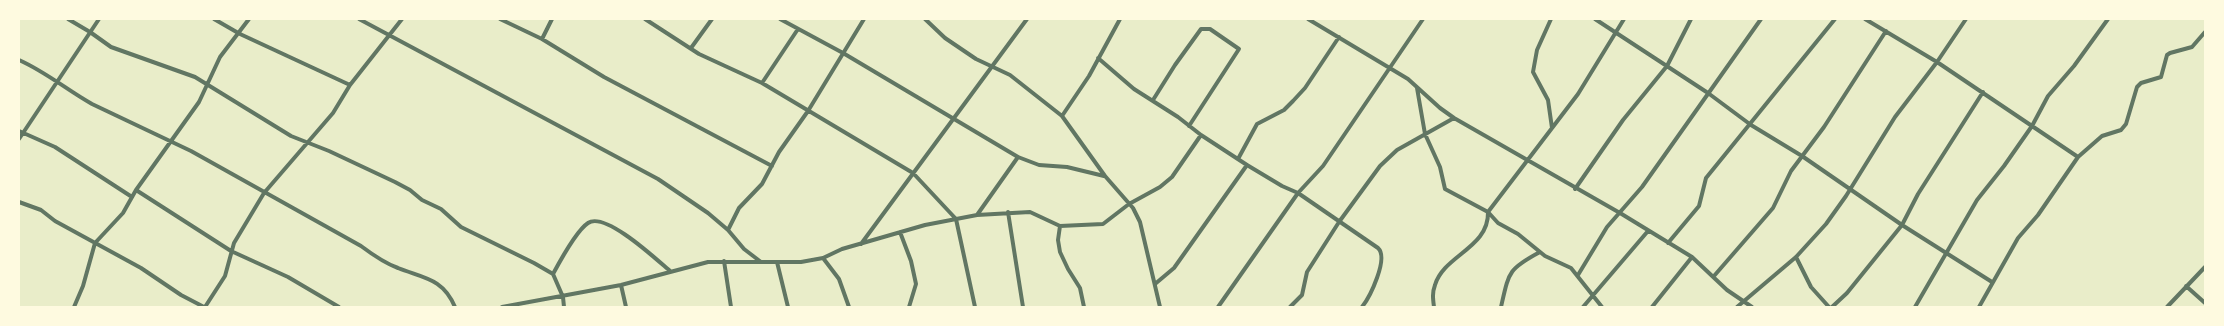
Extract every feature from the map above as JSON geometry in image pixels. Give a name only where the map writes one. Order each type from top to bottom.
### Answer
[{"type":"street","points":[[68,19],[115,49],[179,70],[207,84],[275,128],[309,142],[410,190],[422,200],[441,209],[461,227],[553,274],[563,297],[564,307]]},
{"type":"street","points":[[19,139],[21,132],[99,19]]},
{"type":"street","points":[[214,19],[240,34],[350,85]]},
{"type":"street","points":[[74,307],[83,286],[95,243],[116,222],[136,190],[172,142],[199,102],[220,57],[240,34],[249,19]]},
{"type":"street","points":[[359,19],[388,36],[533,111],[658,179],[708,213],[728,230],[744,249],[761,262]]},
{"type":"street","points":[[19,202],[41,210],[55,221],[154,276],[181,295],[205,307],[225,276],[231,251],[264,193],[333,113],[350,85],[402,19]]},
{"type":"street","points":[[500,19],[542,40],[604,77],[772,166]]},
{"type":"street","points":[[542,40],[552,19]]},
{"type":"street","points":[[645,19],[708,59],[737,70],[762,83],[913,173],[956,219],[975,307]]},
{"type":"street","points":[[691,48],[712,19]]},
{"type":"street","points":[[780,19],[843,53],[1018,157],[1039,165],[1067,167],[1105,176]]},
{"type":"street","points":[[728,230],[739,208],[762,184],[864,19]]},
{"type":"street","points":[[925,19],[945,38],[976,59],[994,66],[1010,75],[1062,116],[1105,176],[1129,204],[1140,222],[1160,307]]},
{"type":"street","points":[[861,244],[952,118],[994,66],[1027,19]]},
{"type":"street","points":[[1062,116],[1120,19]]},
{"type":"street","points":[[1308,19],[1408,79],[1454,118],[1528,160],[1575,189],[1620,213],[1692,257],[1743,302],[1752,307]]},
{"type":"street","points":[[1218,307],[1298,193],[1323,166],[1388,68],[1423,19]]},
{"type":"street","points":[[1552,19],[1537,50],[1533,72],[1548,100],[1552,128]]},
{"type":"street","points":[[1594,19],[1708,93],[1751,125],[1802,156],[1902,224],[1948,252],[1992,282]]},
{"type":"street","points":[[1434,307],[1433,294],[1435,283],[1446,268],[1470,248],[1481,235],[1488,221],[1488,212],[1578,94],[1624,19]]},
{"type":"street","points":[[1575,189],[1623,120],[1667,66],[1691,19]]},
{"type":"street","points":[[1578,275],[1607,227],[1642,188],[1761,19]]},
{"type":"street","points":[[1668,243],[1699,206],[1706,178],[1751,125],[1835,19]]},
{"type":"street","points":[[1865,19],[1937,62],[2078,157]]},
{"type":"street","points":[[1737,307],[1796,257],[1826,224],[1895,118],[1937,62],[1966,19]]},
{"type":"street","points":[[1915,307],[1977,200],[2004,166],[2032,126],[2048,96],[2074,66],[2108,19]]},
{"type":"street","points":[[762,83],[798,29]]},
{"type":"street","points":[[1153,100],[1175,65],[1201,29],[1210,29],[1240,49],[1189,126]]},
{"type":"street","points":[[1714,276],[1773,208],[1791,171],[1824,127],[1886,31]]},
{"type":"street","points":[[1979,307],[2018,238],[2038,215],[2078,157],[2102,136],[2121,130],[2126,124],[2137,87],[2142,82],[2161,77],[2167,55],[2192,48],[2205,32]]},
{"type":"street","points":[[1238,159],[1257,124],[1284,110],[1293,101],[1305,88],[1339,37]]},
{"type":"street","points":[[1098,58],[1134,89],[1153,100],[1200,135],[1282,186],[1298,193],[1380,250],[1381,264],[1365,306]]},
{"type":"street","points":[[19,60],[40,70],[92,104],[172,142],[324,225],[381,260],[429,278],[446,292],[455,307]]},
{"type":"street","points":[[1417,88],[1425,134],[1440,167],[1445,189],[1488,212],[1498,224],[1518,234],[1540,252],[1571,268],[1602,307]]},
{"type":"street","points":[[1832,307],[1847,293],[1902,224],[1918,194],[1983,92]]},
{"type":"street","points":[[1290,307],[1302,294],[1307,272],[1339,222],[1380,166],[1397,150],[1454,118]]},
{"type":"street","points":[[21,132],[55,148],[132,197]]},
{"type":"street","points":[[502,307],[563,297],[621,285],[708,262],[802,262],[823,258],[900,232],[977,215],[1008,212],[1030,212],[1060,226],[1103,224],[1129,204],[1160,187],[1172,177],[1200,135]]},
{"type":"street","points":[[977,215],[1018,157]]},
{"type":"street","points":[[1155,284],[1174,268],[1247,165]]},
{"type":"street","points":[[136,190],[231,251],[288,277],[339,307]]},
{"type":"street","points":[[1008,212],[1023,307]]},
{"type":"street","points":[[553,274],[570,244],[588,223],[594,221],[613,227],[670,271]]},
{"type":"street","points":[[1060,226],[1058,240],[1060,252],[1068,269],[1080,288],[1084,307]]},
{"type":"street","points":[[1583,307],[1648,231]]},
{"type":"street","points":[[900,232],[911,261],[916,284],[909,307]]},
{"type":"street","points":[[1501,307],[1511,271],[1517,264],[1540,252]]},
{"type":"street","points":[[1652,307],[1692,257]]},
{"type":"street","points":[[1796,257],[1811,287],[1829,307]]},
{"type":"street","points":[[823,258],[839,279],[849,307]]},
{"type":"street","points":[[724,261],[731,307]]},
{"type":"street","points":[[777,262],[788,307]]},
{"type":"street","points":[[2167,307],[2205,267]]},
{"type":"street","points":[[621,285],[626,307]]},
{"type":"street","points":[[2186,286],[2205,303]]}]
